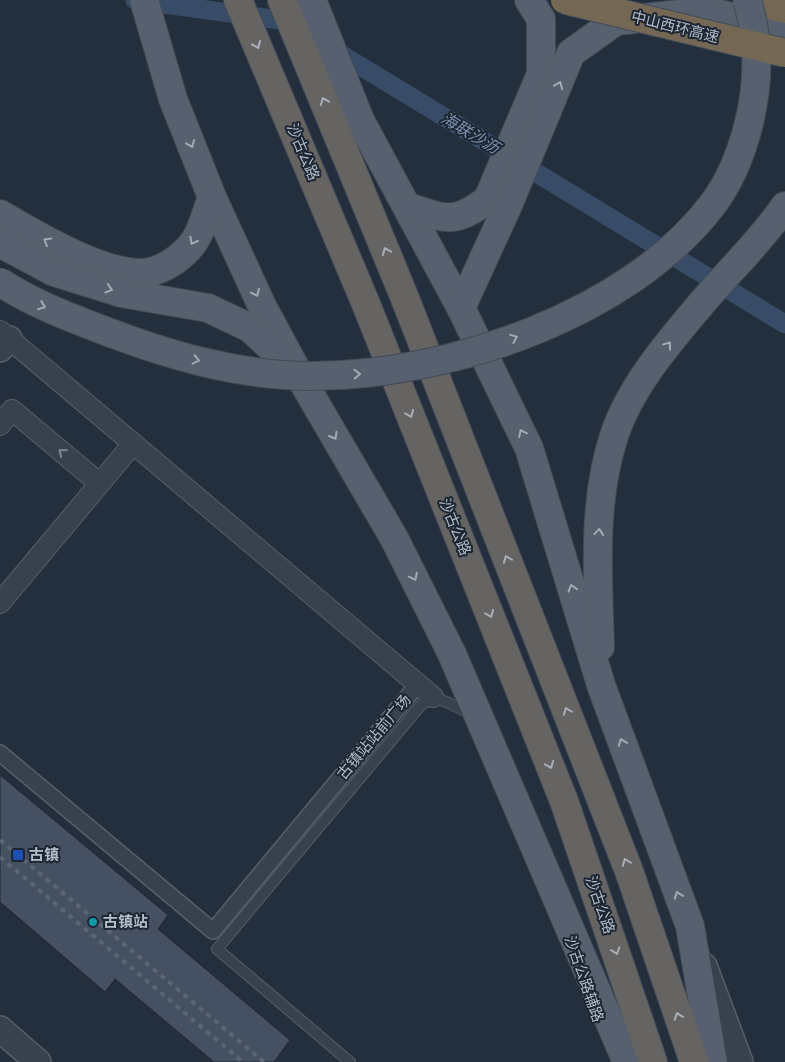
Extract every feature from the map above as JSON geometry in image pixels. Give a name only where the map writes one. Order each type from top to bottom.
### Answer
[{"type":"highway","name":"沙古公路","points":[[238,0],[335,227],[564,801],[653,1062]]},
{"type":"highway","points":[[282,0],[404,296],[630,871],[694,1062]]},
{"type":"highway","name":"中山西环高速","points":[[565,0],[785,53]]},
{"type":"highway","points":[[748,0],[785,9]]},
{"type":"main road","points":[[144,0],[173,99],[212,197],[262,306],[303,382],[394,538],[452,654],[627,1062]]},
{"type":"main road","points":[[312,0],[360,120],[461,308],[529,448],[601,685],[690,926],[713,1062]]},
{"type":"main road","points":[[529,0],[541,19],[542,66],[531,124]]},
{"type":"main road","points":[[662,0],[785,30]]},
{"type":"main road","points":[[0,282],[32,302],[152,349],[236,369],[311,376],[365,374],[473,353],[505,342],[550,323],[598,299],[640,272],[684,237],[714,202],[741,154],[756,93],[758,62],[748,0]]},
{"type":"main road","points":[[461,308],[501,197],[531,124],[571,54],[616,21],[708,11]]},
{"type":"main road","points":[[0,214],[57,247],[112,267],[142,273],[166,267],[189,248],[212,197]]},
{"type":"main road","points":[[408,207],[447,219],[471,213],[488,199],[501,197]]},
{"type":"main road","points":[[601,685],[597,560],[605,470],[615,434],[639,384],[674,336],[757,242],[785,206]]},
{"type":"main road","points":[[0,243],[54,272],[121,293],[208,308],[250,328],[276,351],[303,382]]},
{"type":"street","points":[[3,340],[132,444]]},
{"type":"street","points":[[0,425],[12,410],[99,483]]},
{"type":"street","points":[[0,603],[132,444]]},
{"type":"street","points":[[0,603],[132,444]]},
{"type":"street","name":"古镇站站前广场","points":[[0,753],[213,931],[418,684],[132,444]]},
{"type":"street","points":[[418,684],[433,697]]},
{"type":"street","name":"沙古公路辅路","points":[[555,895],[613,1062]]},
{"type":"street","points":[[690,926],[740,1062]]},
{"type":"street","points":[[0,1029],[38,1062]]},
{"type":"lane","points":[[350,1062],[217,950],[421,705],[433,697],[450,702],[480,720]]},
{"type":"building","name":"古镇站","points":[[0,775],[168,915],[158,929],[290,1040],[274,1062],[214,1062],[115,979],[105,992],[0,902]]},
{"type":"waterway","name":"海联沙沥","points":[[135,0],[287,21],[299,29]]},
{"type":"waterway","name":"海联沙沥","points":[[329,47],[785,324]]},
{"type":"railway","points":[[0,840],[264,1062]]},
{"type":"railway","points":[[0,857],[243,1062]]},
{"type":"place","name":"古镇","points":[[18,855]]},
{"type":"place","name":"古镇站","points":[[93,922]]}]
